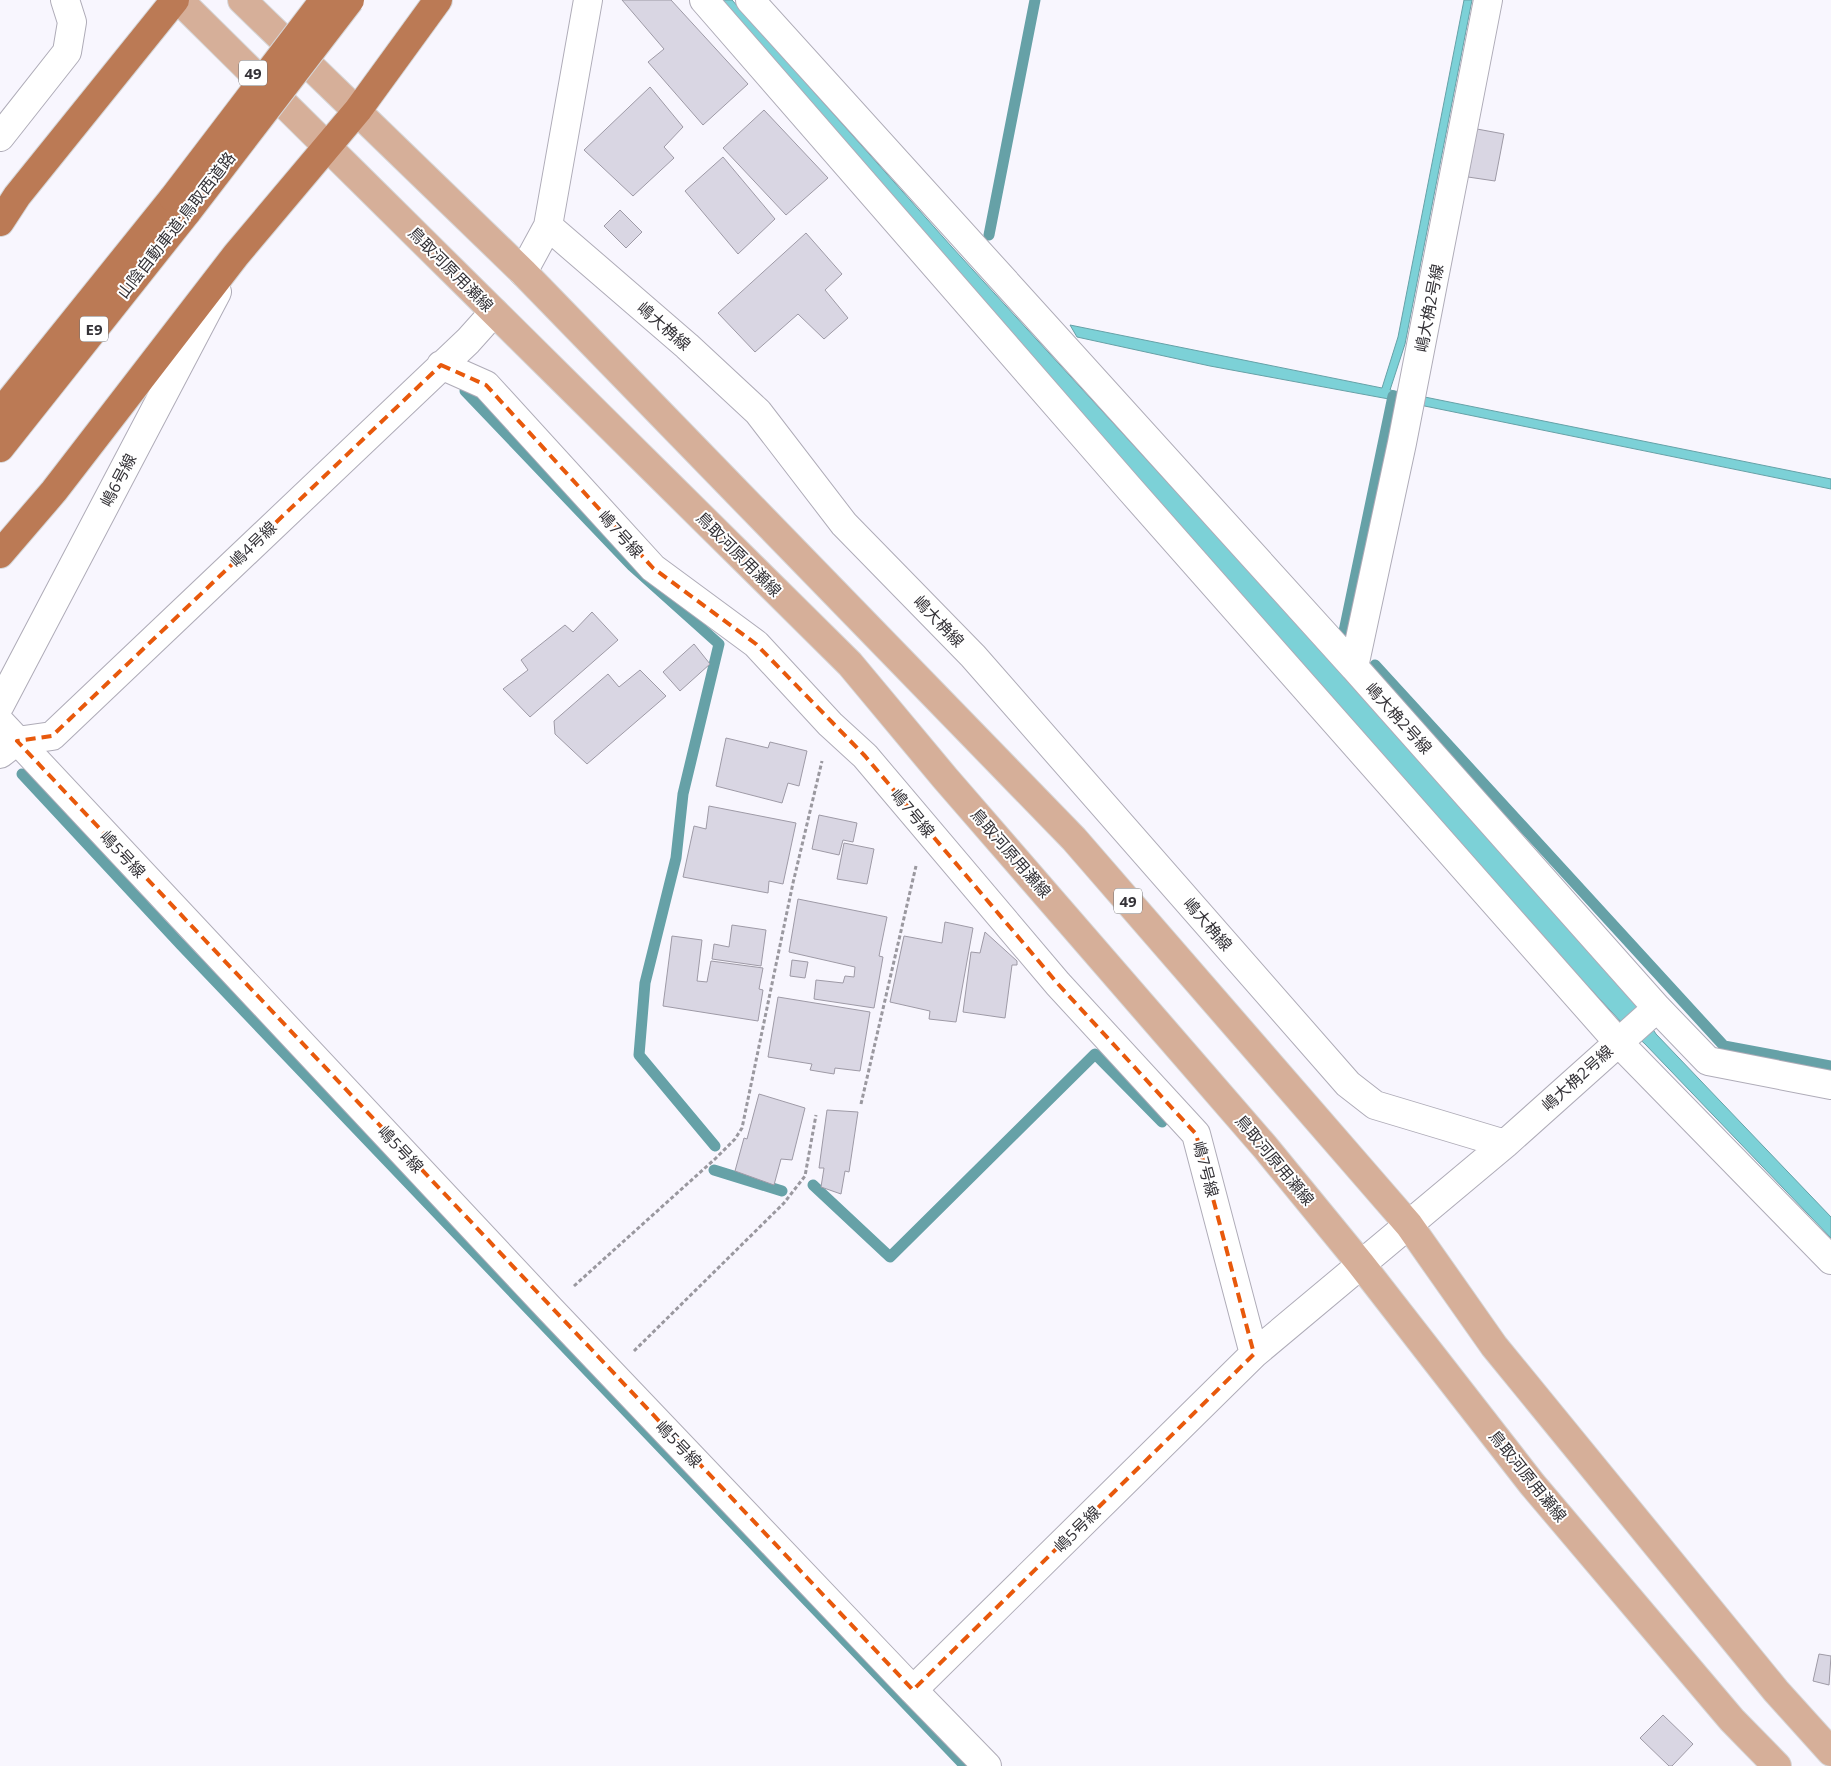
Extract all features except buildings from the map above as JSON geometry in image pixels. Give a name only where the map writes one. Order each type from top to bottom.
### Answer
[{"type":"highway","points":[[0,222],[18,196],[175,0]]},
{"type":"highway","name":"山陰自動車道;鳥取西道路","points":[[0,448],[181,205],[324,0]]},
{"type":"highway","name":"山陰自動車道;鳥取西道路","points":[[0,413],[181,205],[350,0]]},
{"type":"highway","points":[[0,554],[54,491],[236,255],[358,110],[438,0]]},
{"type":"main road","name":"鳥取河原用瀬線","points":[[179,0],[850,664],[945,778],[1265,1148],[1360,1263],[1532,1484],[1732,1720],[1777,1766]]},
{"type":"main road","name":"49","points":[[242,0],[358,110],[430,184],[523,272],[1074,839],[1409,1225],[1494,1346],[1776,1691],[1831,1752]]},
{"type":"street","points":[[0,137],[67,52],[72,22],[65,0]]},
{"type":"street","points":[[523,272],[548,226],[588,0]]},
{"type":"street","points":[[704,0],[1128,487],[1618,1042],[1831,1260]]},
{"type":"street","points":[[750,0],[1354,667]]},
{"type":"street","name":"嶋大桷2号線","points":[[1385,1243],[1409,1225],[1504,1144],[1657,1008],[1354,667],[1402,444],[1488,0]]},
{"type":"street","name":"嶋大桷線","points":[[548,226],[687,346],[758,412],[844,524],[973,656],[1348,1084],[1375,1105],[1504,1144]]},
{"type":"street","name":"嶋6号線","points":[[0,705],[236,255]]},
{"type":"street","name":"嶋4号線","points":[[6,739],[52,736],[468,341],[494,312]]},
{"type":"street","name":"嶋7号線","points":[[441,365],[486,385],[653,568],[756,644],[830,724],[865,756],[1058,984],[1196,1134],[1254,1354]]},
{"type":"street","name":"嶋5号線","points":[[6,739],[913,1690],[1254,1354],[1385,1243]]},
{"type":"street","points":[[1657,1008],[1708,1061],[1831,1085]]},
{"type":"street","points":[[913,1690],[987,1766]]},
{"type":"path","points":[[550,1308],[716,1158],[742,1128],[793,883],[830,724]]},
{"type":"path","points":[[861,1104],[925,827]]},
{"type":"path","points":[[611,1373],[784,1203],[805,1176],[816,1115]]},
{"type":"highlighted area","points":[[441,365],[486,385],[653,568],[756,644],[865,756],[1058,984],[1196,1134],[1254,1354],[913,1690],[17,741],[52,736]]},
{"type":"water","points":[[702,0],[732,0],[951,246],[1331,661],[1637,1005],[1656,1034],[1831,1217],[1831,1238],[1645,1044],[1622,1023],[1535,929]]},
{"type":"water","points":[[1464,0],[1472,0],[1405,344],[1390,390],[1831,479],[1831,489],[1405,402],[1210,366],[1077,337],[1070,325],[1382,388],[1398,337]]},
{"type":"waterway","points":[[989,235],[1035,0]]},
{"type":"waterway","points":[[465,391],[632,566],[719,644],[683,794],[676,858],[645,983],[639,1055],[715,1146]]},
{"type":"waterway","points":[[1343,636],[1393,396]]},
{"type":"waterway","points":[[1375,665],[1724,1046],[1831,1066]]},
{"type":"waterway","points":[[22,774],[181,945],[965,1766]]},
{"type":"waterway","points":[[813,1185],[890,1257],[1095,1054],[1162,1122]]},
{"type":"waterway","points":[[714,1170],[782,1191]]}]
